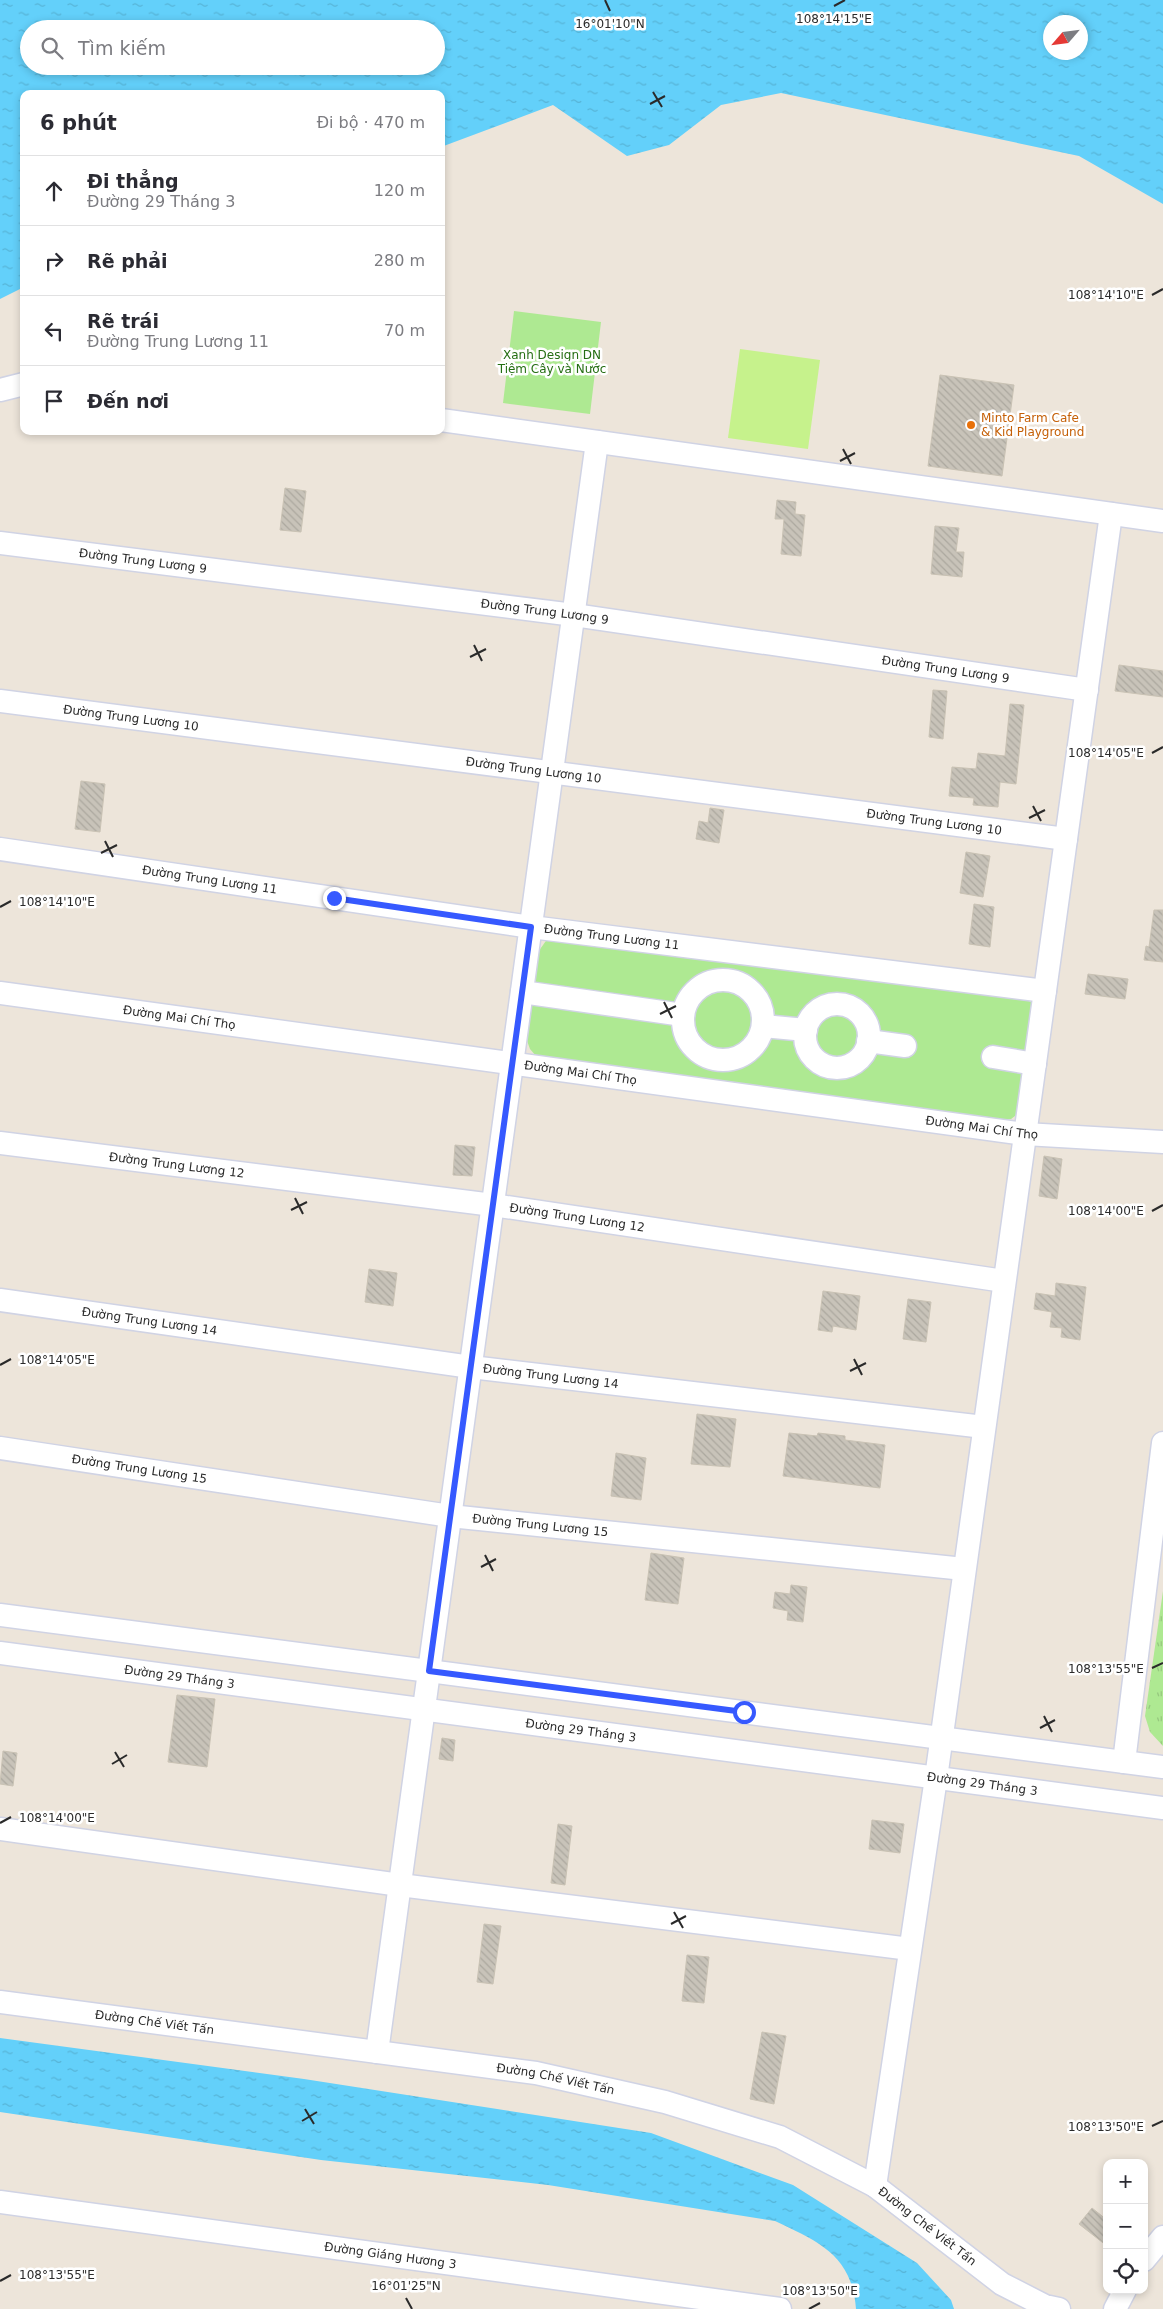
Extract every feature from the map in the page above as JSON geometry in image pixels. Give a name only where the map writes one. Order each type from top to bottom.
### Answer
[{"type":"street","points":[[0,390],[20,385]]},
{"type":"street","points":[[445,421],[1163,521]]},
{"type":"street","points":[[377,2052],[597,442]]},
{"type":"street","points":[[875,2186],[936,1778],[1111,514]]},
{"type":"street","name":"Đường Trung Lương 9","points":[[0,543],[574,615],[1087,690]]},
{"type":"street","name":"Đường Trung Lương 10","points":[[0,702],[1066,839]]},
{"type":"street","name":"Đường Trung Lương 11","points":[[0,849],[531,927],[1045,991]]},
{"type":"street","points":[[723,980],[734,981],[753,994],[763,1014],[763,1026],[756,1042],[745,1054],[723,1060],[712,1059],[692,1046],[686,1036],[683,1015],[686,1003],[692,993],[701,986],[723,980]]},
{"type":"street","points":[[522,992],[683,1015]]},
{"type":"street","name":"Đường Mai Chí Thọ","points":[[0,993],[1025,1134],[1163,1142]]},
{"type":"street","points":[[839,1004],[852,1008],[862,1016],[868,1028],[868,1041],[863,1053],[854,1063],[841,1067],[828,1066],[812,1055],[806,1043],[806,1030],[811,1018],[820,1008],[839,1004]]},
{"type":"street","points":[[763,1026],[806,1030]]},
{"type":"street","points":[[868,1041],[905,1046]]},
{"type":"street","points":[[994,1057],[1035,1064]]},
{"type":"street","name":"Đường Trung Lương 12","points":[[0,1143],[493,1205],[1004,1282]]},
{"type":"street","name":"Đường Trung Lương 14","points":[[0,1300],[471,1368],[984,1427]]},
{"type":"street","points":[[1124,1762],[1163,1443]]},
{"type":"street","name":"Đường Trung Lương 15","points":[[0,1448],[450,1516],[964,1569]]},
{"type":"street","points":[[0,1615],[1163,1767]]},
{"type":"street","name":"Đường 29 Tháng 3","points":[[0,1653],[1163,1808]]},
{"type":"street","points":[[0,1829],[400,1885],[910,1949]]},
{"type":"street","name":"Đường Chế Viết Tấn","points":[[0,2002],[536,2073],[665,2102],[780,2137],[875,2186],[1002,2284],[1045,2306],[1059,2309]]},
{"type":"street","name":"Đường Giáng Hương 3","points":[[0,2202],[780,2309]]},
{"type":"street","points":[[1148,2255],[1163,2237]]},
{"type":"street","points":[[1115,2309],[1122,2294]]},
{"type":"green space","name":"Xanh Design DN Tiệm Cây và Nước","points":[[514,311],[601,322],[590,414],[503,403]]},
{"type":"green space","points":[[740,349],[820,360],[808,449],[728,438]]},
{"type":"green space","points":[[548,938],[1016,995],[1031,1002],[1036,1015],[1019,1113],[1011,1119],[1001,1120],[536,1056],[530,1049],[526,1038],[538,952]]},
{"type":"green space","points":[[1163,1591],[1163,1746],[1150,1732],[1145,1716]]},
{"type":"water","points":[[0,0],[1163,0],[1163,204],[1079,156],[781,93],[721,105],[669,145],[627,156],[553,105],[445,146],[445,90],[20,90],[20,289],[0,299]]},
{"type":"water","points":[[0,2038],[304,2079],[651,2133],[793,2185],[917,2263],[951,2300],[954,2309],[856,2309],[848,2275],[831,2253],[806,2236],[775,2221],[548,2185],[321,2160],[0,2112]]},
{"type":"building","name":"Minto Farm Cafe & Kid Playground","points":[[940,375],[1014,385],[1002,476],[928,466]]},
{"type":"building","points":[[285,488],[306,491],[301,532],[280,530]]},
{"type":"building","points":[[777,500],[796,502],[795,514],[805,515],[801,556],[781,554],[784,519],[775,519]]},
{"type":"building","points":[[935,526],[959,528],[956,552],[964,552],[962,577],[931,574]]},
{"type":"building","points":[[1119,665],[1163,671],[1163,697],[1115,691]]},
{"type":"building","points":[[933,690],[947,691],[943,739],[929,737]]},
{"type":"building","points":[[1010,704],[1024,705],[1016,784],[1000,782],[998,807],[973,805],[974,798],[949,796],[952,767],[976,769],[978,753],[1005,756]]},
{"type":"building","points":[[81,781],[105,784],[100,832],[75,829]]},
{"type":"building","points":[[710,808],[724,810],[719,843],[696,839],[699,821],[708,823]]},
{"type":"building","points":[[966,852],[990,856],[983,897],[960,893]]},
{"type":"building","points":[[974,904],[994,907],[990,947],[969,944]]},
{"type":"building","points":[[1154,910],[1163,910],[1163,962],[1144,960],[1146,946],[1149,947]]},
{"type":"building","points":[[1088,974],[1128,979],[1125,999],[1085,994]]},
{"type":"building","points":[[455,1145],[475,1147],[472,1176],[453,1175]]},
{"type":"building","points":[[1044,1156],[1062,1159],[1057,1199],[1039,1196]]},
{"type":"building","points":[[369,1269],[397,1273],[393,1306],[365,1302]]},
{"type":"building","points":[[1056,1283],[1086,1287],[1080,1340],[1061,1337],[1062,1328],[1050,1327],[1052,1312],[1034,1309],[1036,1293],[1055,1296]]},
{"type":"building","points":[[823,1291],[860,1296],[856,1330],[833,1326],[832,1332],[818,1330]]},
{"type":"building","points":[[908,1299],[931,1302],[926,1342],[903,1339]]},
{"type":"building","points":[[697,1414],[736,1419],[730,1467],[691,1464]]},
{"type":"building","points":[[789,1433],[817,1436],[818,1433],[845,1436],[845,1440],[885,1445],[880,1488],[783,1476]]},
{"type":"building","points":[[616,1453],[646,1458],[641,1500],[611,1496]]},
{"type":"building","points":[[651,1553],[684,1558],[678,1604],[645,1600]]},
{"type":"building","points":[[791,1585],[807,1587],[803,1622],[787,1620],[788,1611],[773,1608],[775,1592],[790,1594]]},
{"type":"building","points":[[177,1695],[215,1699],[207,1767],[168,1762]]},
{"type":"building","points":[[442,1738],[455,1740],[453,1761],[439,1759]]},
{"type":"building","points":[[3,1751],[17,1753],[13,1786],[0,1784]]},
{"type":"building","points":[[872,1820],[904,1824],[900,1853],[869,1849]]},
{"type":"building","points":[[558,1824],[572,1826],[565,1885],[551,1883]]},
{"type":"building","points":[[484,1924],[501,1926],[493,1984],[477,1982]]},
{"type":"building","points":[[687,1955],[709,1957],[704,2003],[682,2001]]},
{"type":"building","points":[[762,2032],[786,2036],[774,2104],[750,2099]]},
{"type":"building","points":[[1092,2208],[1103,2217],[1103,2243],[1079,2224]]},
{"type":"place","name":"Minto Farm Cafe & Kid Playground","points":[[971,425]]},
{"type":"route","points":[[334,898],[531,927],[429,1671],[744,1712]]}]
